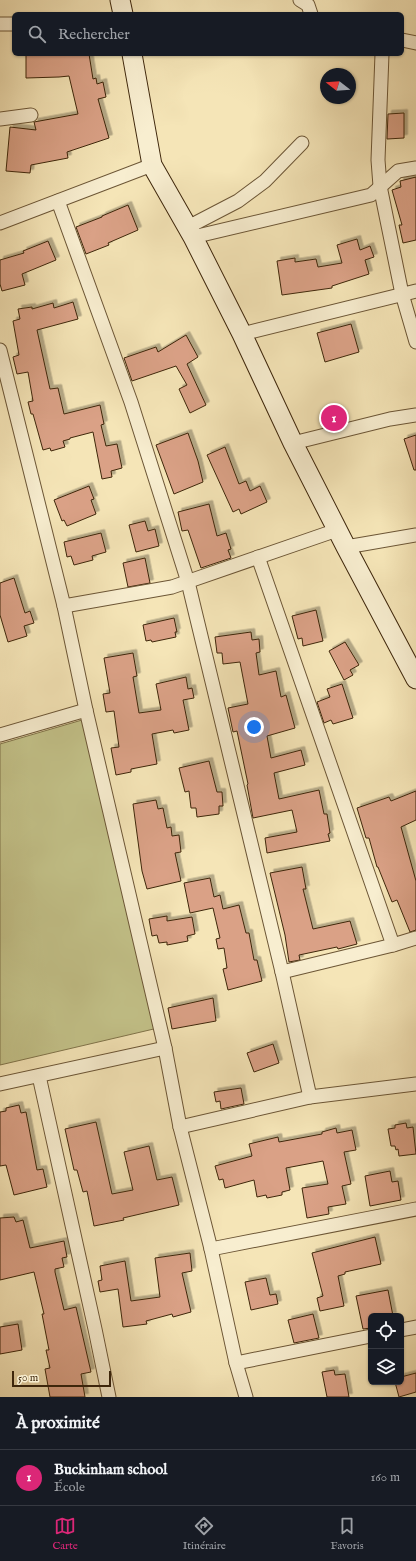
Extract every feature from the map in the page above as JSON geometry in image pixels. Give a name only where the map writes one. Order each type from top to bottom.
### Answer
[{"type":"street","points":[[120,0],[123,12]]},
{"type":"street","points":[[300,0],[308,6],[311,12]]},
{"type":"street","points":[[0,24],[12,24]]},
{"type":"street","points":[[404,40],[416,43]]},
{"type":"street","points":[[135,56],[152,165],[190,232],[242,334],[293,443],[416,679]]},
{"type":"street","points":[[382,56],[378,160],[380,186],[402,294],[416,342]]},
{"type":"street","points":[[0,119],[31,115]]},
{"type":"street","points":[[190,232],[238,201],[265,181],[302,143]]},
{"type":"street","points":[[0,223],[152,165]]},
{"type":"street","points":[[190,232],[371,195],[398,171],[416,168]]},
{"type":"street","points":[[58,201],[132,402],[188,582],[282,972],[310,1097]]},
{"type":"street","points":[[242,334],[416,291]]},
{"type":"street","points":[[1,358],[64,606],[86,710],[165,1048],[180,1127],[211,1249],[236,1363],[246,1397]]},
{"type":"street","points":[[293,443],[390,420],[416,416]]},
{"type":"street","points":[[64,606],[172,587],[337,530]]},
{"type":"street","points":[[346,547],[416,535]]},
{"type":"street","points":[[258,557],[393,945]]},
{"type":"street","points":[[0,735],[86,710]]},
{"type":"street","points":[[282,972],[416,938]]},
{"type":"street","points":[[0,1084],[165,1048]]},
{"type":"street","points":[[39,1076],[109,1397]]},
{"type":"street","points":[[180,1127],[310,1097],[416,1084]]},
{"type":"street","points":[[211,1249],[416,1209]]},
{"type":"street","points":[[404,1329],[416,1327]]},
{"type":"street","points":[[236,1363],[368,1337]]},
{"type":"shaded area","points":[[82,720],[158,1028],[0,1065],[0,744]]},
{"type":"building","points":[[26,56],[89,56],[93,79],[96,78],[97,84],[103,82],[106,97],[98,99],[109,138],[67,152],[68,158],[31,165],[30,173],[6,171],[10,127],[36,130],[34,122],[78,114],[69,76],[26,78]]},
{"type":"building","points":[[404,113],[404,138],[387,139],[388,114]]},
{"type":"building","points":[[416,177],[416,240],[403,243],[399,225],[402,225],[392,190],[401,187],[400,181]]},
{"type":"building","points":[[128,205],[138,230],[108,243],[109,245],[86,254],[76,227]]},
{"type":"building","points":[[357,239],[360,250],[370,246],[374,257],[365,260],[369,274],[332,286],[332,288],[282,295],[277,261],[295,258],[295,262],[316,259],[318,267],[342,263],[337,245]]},
{"type":"building","points":[[48,241],[56,260],[22,274],[25,285],[2,291],[0,284],[0,260],[24,253],[23,251]]},
{"type":"building","points":[[73,302],[78,319],[37,330],[50,389],[58,388],[64,414],[100,405],[104,424],[101,425],[106,446],[117,444],[122,468],[111,471],[112,477],[102,479],[93,432],[63,441],[65,447],[51,451],[50,448],[43,450],[28,402],[33,401],[28,372],[17,374],[13,357],[19,355],[13,321],[20,319],[18,309],[32,307],[32,309],[53,303],[54,308]]},
{"type":"building","points":[[351,324],[359,352],[325,362],[317,333]]},
{"type":"building","points":[[186,335],[198,357],[187,364],[206,405],[190,413],[179,389],[187,385],[176,366],[132,381],[124,358],[156,347],[158,352]]},
{"type":"building","points":[[188,433],[198,461],[203,482],[174,494],[156,445]]},
{"type":"building","points":[[416,435],[416,470],[414,470],[404,439]]},
{"type":"building","points":[[225,447],[239,484],[246,481],[250,491],[260,486],[267,502],[241,514],[239,509],[233,512],[207,455]]},
{"type":"building","points":[[89,486],[94,499],[91,500],[96,514],[67,526],[64,520],[62,521],[54,500]]},
{"type":"building","points":[[209,504],[217,536],[226,533],[231,549],[228,550],[231,558],[201,568],[188,530],[182,531],[178,512]]},
{"type":"building","points":[[145,521],[148,531],[155,529],[159,546],[136,552],[129,525]]},
{"type":"building","points":[[101,533],[106,552],[92,556],[93,560],[74,565],[71,556],[67,557],[64,542]]},
{"type":"building","points":[[145,558],[150,583],[128,587],[123,563]]},
{"type":"building","points":[[14,578],[25,613],[30,611],[34,623],[24,626],[27,636],[8,642],[0,615],[0,583]]},
{"type":"building","points":[[316,610],[323,641],[303,646],[302,638],[298,639],[292,616]]},
{"type":"building","points":[[174,618],[177,632],[175,632],[176,637],[152,642],[151,640],[146,641],[143,625]]},
{"type":"building","points":[[251,632],[252,640],[259,639],[260,652],[256,653],[259,675],[276,671],[281,697],[286,695],[295,728],[267,736],[271,758],[301,750],[305,765],[274,773],[279,799],[319,790],[324,814],[327,814],[330,833],[328,834],[330,841],[267,853],[265,838],[297,832],[292,810],[253,818],[248,784],[237,731],[233,732],[228,708],[248,704],[240,662],[223,664],[222,653],[217,653],[215,637]]},
{"type":"building","points":[[345,642],[359,665],[350,670],[353,675],[344,680],[329,651]]},
{"type":"building","points":[[133,653],[137,676],[133,677],[139,713],[161,710],[156,684],[186,677],[188,689],[192,688],[194,698],[183,700],[189,730],[174,733],[173,730],[152,734],[157,764],[131,769],[131,772],[116,775],[111,748],[119,747],[114,711],[106,712],[103,694],[110,693],[104,658]]},
{"type":"building","points":[[342,684],[353,718],[333,724],[331,720],[324,723],[317,702],[330,697],[327,689]]},
{"type":"building","points":[[209,761],[217,792],[222,792],[223,806],[219,806],[219,814],[197,817],[196,808],[191,808],[189,791],[185,792],[179,768]]},
{"type":"building","points":[[416,791],[416,820],[401,827],[416,881],[416,930],[410,932],[397,900],[392,902],[377,867],[369,838],[366,838],[357,808],[389,797],[391,801]]},
{"type":"building","points":[[156,800],[158,809],[163,808],[167,828],[171,827],[172,836],[179,835],[181,852],[175,853],[181,881],[147,889],[142,871],[133,804]]},
{"type":"building","points":[[302,867],[306,889],[303,889],[313,929],[350,921],[357,944],[338,949],[337,947],[299,955],[300,960],[289,962],[285,935],[270,873]]},
{"type":"building","points":[[210,878],[214,897],[220,895],[223,909],[239,905],[246,933],[249,933],[254,960],[257,960],[262,981],[228,990],[223,969],[227,968],[224,948],[218,949],[216,939],[220,938],[213,908],[190,913],[184,883]]},
{"type":"building","points":[[167,916],[167,921],[192,917],[195,934],[187,936],[188,941],[167,945],[167,942],[159,943],[157,935],[152,936],[149,919]]},
{"type":"building","points":[[213,998],[216,1021],[172,1029],[168,1008]]},
{"type":"building","points":[[273,1044],[279,1063],[254,1072],[247,1053]]},
{"type":"building","points":[[241,1088],[244,1104],[221,1109],[220,1101],[216,1102],[214,1092]]},
{"type":"building","points":[[19,1105],[21,1113],[26,1112],[37,1170],[43,1169],[47,1187],[14,1195],[6,1165],[0,1166],[0,1112],[6,1111],[6,1108]]},
{"type":"building","points":[[96,1122],[112,1194],[133,1190],[124,1152],[149,1146],[157,1180],[172,1177],[179,1205],[123,1218],[124,1220],[94,1226],[87,1191],[83,1192],[77,1170],[74,1170],[65,1129]]},
{"type":"building","points":[[406,1123],[407,1128],[413,1127],[416,1154],[399,1156],[398,1149],[396,1150],[395,1146],[391,1146],[388,1129],[395,1128],[395,1125]]},
{"type":"building","points":[[336,1128],[337,1133],[352,1130],[356,1150],[344,1152],[351,1184],[342,1186],[346,1204],[328,1207],[329,1214],[307,1218],[302,1188],[328,1184],[323,1161],[286,1168],[290,1190],[282,1192],[282,1195],[267,1198],[266,1195],[257,1197],[254,1180],[225,1188],[223,1179],[219,1180],[215,1166],[252,1156],[249,1144],[278,1137],[279,1142],[322,1134],[322,1132]]},
{"type":"building","points":[[390,1171],[392,1182],[398,1181],[401,1200],[370,1206],[365,1176]]},
{"type":"building","points":[[14,1217],[16,1222],[23,1220],[30,1248],[64,1241],[67,1257],[62,1258],[64,1267],[55,1269],[55,1272],[64,1310],[76,1307],[91,1372],[81,1374],[85,1397],[50,1397],[45,1369],[50,1368],[46,1350],[49,1350],[42,1314],[44,1314],[34,1272],[0,1280],[0,1218]]},
{"type":"building","points":[[375,1237],[381,1264],[345,1272],[345,1274],[338,1276],[344,1306],[320,1311],[317,1298],[323,1296],[312,1253]]},
{"type":"building","points":[[190,1253],[192,1271],[182,1273],[191,1312],[173,1317],[172,1314],[146,1321],[147,1324],[123,1327],[118,1289],[100,1292],[98,1281],[102,1280],[100,1266],[125,1261],[131,1301],[160,1297],[155,1258]]},
{"type":"building","points":[[266,1278],[270,1295],[276,1294],[278,1304],[251,1310],[245,1282]]},
{"type":"building","points":[[388,1290],[392,1313],[368,1313],[368,1328],[363,1329],[356,1296]]},
{"type":"building","points":[[313,1314],[319,1338],[294,1343],[288,1320]]},
{"type":"building","points":[[18,1324],[22,1350],[0,1354],[0,1327]]},
{"type":"building","points":[[334,1370],[335,1375],[345,1374],[349,1397],[327,1397],[322,1372]]},
{"type":"building","points":[[416,1373],[416,1392],[399,1397],[396,1385],[404,1385],[404,1376]]},
{"type":"place","name":"Buckinham school","points":[[334,418]]}]
